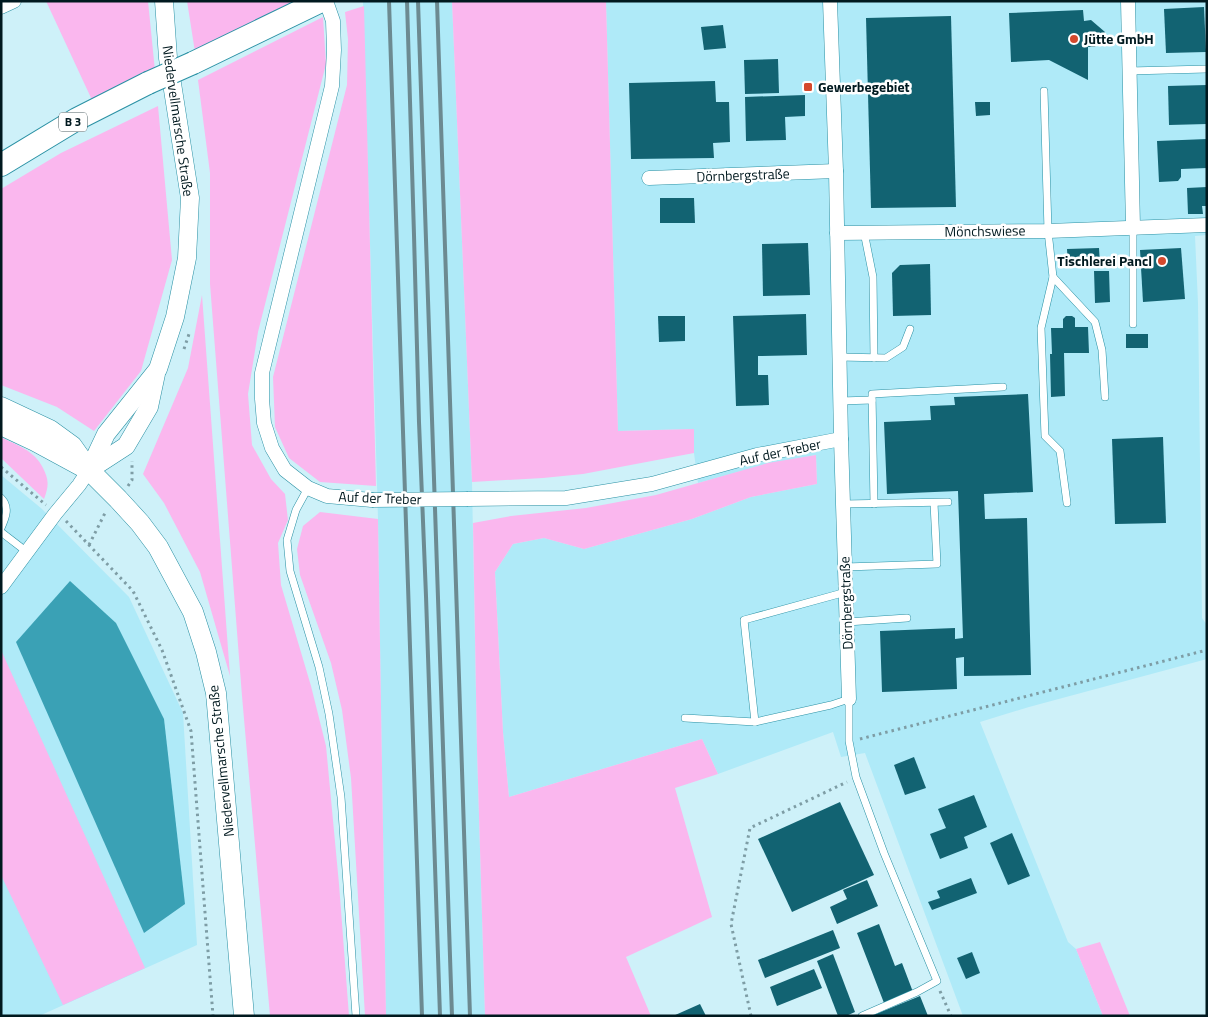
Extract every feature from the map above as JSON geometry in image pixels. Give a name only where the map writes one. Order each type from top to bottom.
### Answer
[{"type":"main road","name":"B 3","points":[[1,165],[78,119],[148,83],[321,1]]},
{"type":"main road","points":[[1,406],[50,430],[72,446],[89,470]]},
{"type":"main road","points":[[1,425],[89,470]]},
{"type":"main road","name":"Niedervellmarsche Straße","points":[[89,470],[140,523],[158,547],[192,612],[206,652],[216,693],[244,1016]]},
{"type":"street","points":[[1,7],[14,1]]},
{"type":"street","name":"Niedervellmarsche Straße","points":[[89,470],[106,434],[158,369],[175,317],[187,258],[190,198],[168,58],[164,1]]},
{"type":"street","name":"Auf der Treber","points":[[326,1],[333,21],[332,86],[262,373],[264,424],[272,448],[285,470],[308,488],[327,496],[372,500],[566,498],[652,484],[758,455],[840,439]]},
{"type":"street","name":"Dörnbergstraße","points":[[830,1],[836,171],[840,439],[844,504],[849,699]]},
{"type":"street","points":[[1128,1],[1133,227]]},
{"type":"street","name":"Dörnbergstraße","points":[[649,178],[836,171]]},
{"type":"street","name":"Mönchswiese","points":[[837,233],[1048,231],[1207,225]]},
{"type":"street","points":[[1,587],[89,470],[126,446],[149,407],[158,369]]},
{"type":"lane","points":[[1129,71],[1207,69]]},
{"type":"lane","points":[[1044,91],[1048,231],[1053,277],[1041,328],[1045,436],[1060,451],[1068,503]]},
{"type":"lane","points":[[1133,227],[1133,324]]},
{"type":"lane","points":[[864,232],[873,277],[874,358]]},
{"type":"lane","points":[[1053,277],[1095,322],[1102,350],[1105,397]]},
{"type":"lane","points":[[839,356],[886,358],[903,347],[910,329]]},
{"type":"lane","points":[[874,504],[872,394],[1003,387]]},
{"type":"lane","points":[[840,401],[872,400]]},
{"type":"lane","points":[[308,488],[296,510],[286,540],[290,571],[319,668],[330,723],[341,797],[356,1016]]},
{"type":"lane","points":[[1,498],[4,500],[7,508],[6,517],[1,528]]},
{"type":"lane","points":[[844,504],[948,502]]},
{"type":"lane","points":[[845,567],[937,564],[934,503]]},
{"type":"lane","points":[[1,532],[27,552]]},
{"type":"lane","points":[[755,722],[744,620],[846,592]]},
{"type":"lane","points":[[847,622],[908,618]]},
{"type":"lane","points":[[685,718],[755,722],[849,699]]},
{"type":"lane","name":"Dörnbergstraße","points":[[849,699],[849,741],[856,777],[888,862],[937,981]]},
{"type":"lane","points":[[862,1016],[917,992],[937,981]]},
{"type":"path","points":[[89,544],[133,591],[162,650],[191,731],[213,1016]]},
{"type":"path","points":[[849,741],[1207,650]]},
{"type":"path","points":[[751,1016],[731,924],[750,828],[837,787]]},
{"type":"path","points":[[937,981],[951,1016]]},
{"type":"shaded area","points":[[46,1],[148,1],[155,71],[92,100]]},
{"type":"shaded area","points":[[187,1],[300,1],[195,52]]},
{"type":"shaded area","points":[[363,1],[452,1],[472,482],[485,1016],[386,1016],[378,519]]},
{"type":"shaded area","points":[[452,1],[606,1],[618,431],[694,429],[694,453],[583,474],[472,482]]},
{"type":"shaded area","points":[[606,1],[1207,1],[1207,235],[1195,236],[1198,303],[1202,618],[1207,625],[1207,659],[980,722],[1068,942],[1076,949],[1103,1016],[963,1016],[865,753],[841,757],[833,732],[718,774],[702,739],[509,797],[503,732],[495,572],[513,544],[544,538],[584,549],[692,519],[751,497],[817,484],[816,455],[768,464],[698,483],[694,453],[694,429],[618,431]]},
{"type":"shaded area","points":[[364,6],[376,486],[320,482],[289,458],[275,427],[273,377],[347,85],[348,39],[345,12]]},
{"type":"shaded area","points":[[323,17],[326,64],[258,332],[248,394],[252,445],[271,479],[285,494],[288,520],[278,543],[281,585],[311,686],[326,746],[349,1016],[270,1016],[242,696],[210,284],[210,173],[198,80]]},
{"type":"shaded area","points":[[158,106],[172,260],[141,371],[94,431],[57,407],[1,385],[1,189],[61,153]]},
{"type":"shaded area","points":[[202,295],[230,676],[200,572],[164,503],[143,474],[188,368]]},
{"type":"shaded area","points":[[1,437],[25,449],[39,462],[47,480],[44,499],[1,458]]},
{"type":"shaded area","points":[[816,455],[817,484],[751,497],[692,519],[584,549],[544,538],[513,544],[495,572],[503,732],[509,797],[702,739],[718,774],[675,788],[712,917],[626,957],[651,1016],[485,1016],[477,749],[473,523],[511,516],[586,508],[656,495],[768,463]]},
{"type":"shaded area","points":[[1,475],[42,509],[129,597],[183,713],[197,945],[39,1016],[1,1016]]},
{"type":"shaded area","points":[[320,512],[378,519],[386,1016],[365,1016],[351,778],[342,710],[331,663],[300,575],[297,549],[303,526]]},
{"type":"shaded area","points":[[70,581],[116,623],[164,719],[185,904],[144,933],[16,642]]},
{"type":"shaded area","points":[[1,650],[145,968],[63,1005],[1,875]]},
{"type":"shaded area","points":[[1100,942],[1130,1016],[1103,1016],[1076,949]]},
{"type":"building","points":[[1204,7],[1206,52],[1166,53],[1164,9]]},
{"type":"building","points":[[1083,10],[1084,21],[1091,20],[1105,32],[1095,47],[1088,47],[1088,80],[1049,60],[1011,62],[1009,13]]},
{"type":"building","points":[[951,16],[956,207],[871,208],[866,18]]},
{"type":"building","points":[[723,25],[726,48],[704,50],[701,27]]},
{"type":"building","points":[[778,59],[779,93],[745,94],[744,60]]},
{"type":"building","points":[[715,81],[716,102],[729,102],[730,142],[713,143],[714,158],[631,159],[629,83]]},
{"type":"building","points":[[1207,85],[1207,124],[1169,125],[1168,86]]},
{"type":"building","points":[[805,95],[805,116],[785,117],[786,140],[746,141],[745,97]]},
{"type":"building","points":[[975,102],[990,102],[990,115],[976,116]]},
{"type":"building","points":[[1207,139],[1207,168],[1181,169],[1181,177],[1178,181],[1159,182],[1157,141]]},
{"type":"building","points":[[1207,187],[1207,206],[1202,206],[1203,214],[1188,214],[1187,188]]},
{"type":"building","points":[[660,198],[694,198],[695,223],[660,223]]},
{"type":"building","points":[[808,243],[810,295],[763,296],[762,244]]},
{"type":"building","points":[[1099,248],[1100,263],[1068,264],[1067,249]]},
{"type":"building","points":[[1181,248],[1185,299],[1143,302],[1140,250]]},
{"type":"building","points":[[930,264],[931,315],[893,316],[892,273],[900,265]]},
{"type":"building","points":[[1094,271],[1109,271],[1110,302],[1095,303]]},
{"type":"building","points":[[806,314],[807,355],[758,356],[758,375],[768,375],[769,405],[736,406],[733,316]]},
{"type":"building","points":[[658,316],[685,316],[685,341],[659,342]]},
{"type":"building","points":[[1066,316],[1075,318],[1075,327],[1088,327],[1089,353],[1064,353],[1065,396],[1051,397],[1051,328],[1063,328],[1063,319]]},
{"type":"building","points":[[1126,334],[1148,334],[1148,348],[1126,348]]},
{"type":"building","points":[[1028,394],[1033,492],[984,494],[985,519],[1027,518],[1031,675],[964,676],[964,657],[956,658],[957,689],[882,692],[880,631],[955,628],[955,639],[963,638],[958,491],[887,494],[884,422],[931,420],[930,406],[955,405],[954,397]]},
{"type":"building","points":[[1163,437],[1166,523],[1115,524],[1112,439]]},
{"type":"building","points":[[914,757],[926,788],[905,795],[894,765]]},
{"type":"building","points":[[974,795],[987,827],[964,837],[968,848],[940,859],[930,834],[946,828],[938,809]]},
{"type":"building","points":[[840,802],[874,875],[792,912],[758,839]]},
{"type":"building","points":[[1012,833],[1030,876],[1008,885],[990,843]]},
{"type":"building","points":[[971,878],[977,893],[932,910],[928,902],[940,898],[937,891]]},
{"type":"building","points":[[867,880],[878,906],[837,924],[830,907],[847,899],[843,890]]},
{"type":"building","points":[[879,924],[895,966],[902,963],[913,992],[884,1003],[857,933]]},
{"type":"building","points":[[833,930],[840,948],[765,978],[758,960]]},
{"type":"building","points":[[972,952],[980,973],[966,979],[957,958]]},
{"type":"building","points":[[833,954],[855,1012],[846,1016],[838,1016],[817,961]]},
{"type":"building","points":[[814,969],[822,988],[777,1006],[770,987]]},
{"type":"building","points":[[920,996],[928,1016],[871,1016]]},
{"type":"building","points":[[700,1004],[706,1016],[673,1016]]},
{"type":"railway","points":[[389,1],[422,1016]]},
{"type":"railway","points":[[407,1],[419,422],[440,1016]]},
{"type":"railway","points":[[418,1],[452,1016]]},
{"type":"railway","points":[[437,1],[470,1016]]},
{"type":"place","name":"Jütte GmbH","points":[[1074,39]]},
{"type":"place","name":"Gewerbegebiet","points":[[808,87]]},
{"type":"place","name":"Tischlerei Pancl","points":[[1162,261]]}]
